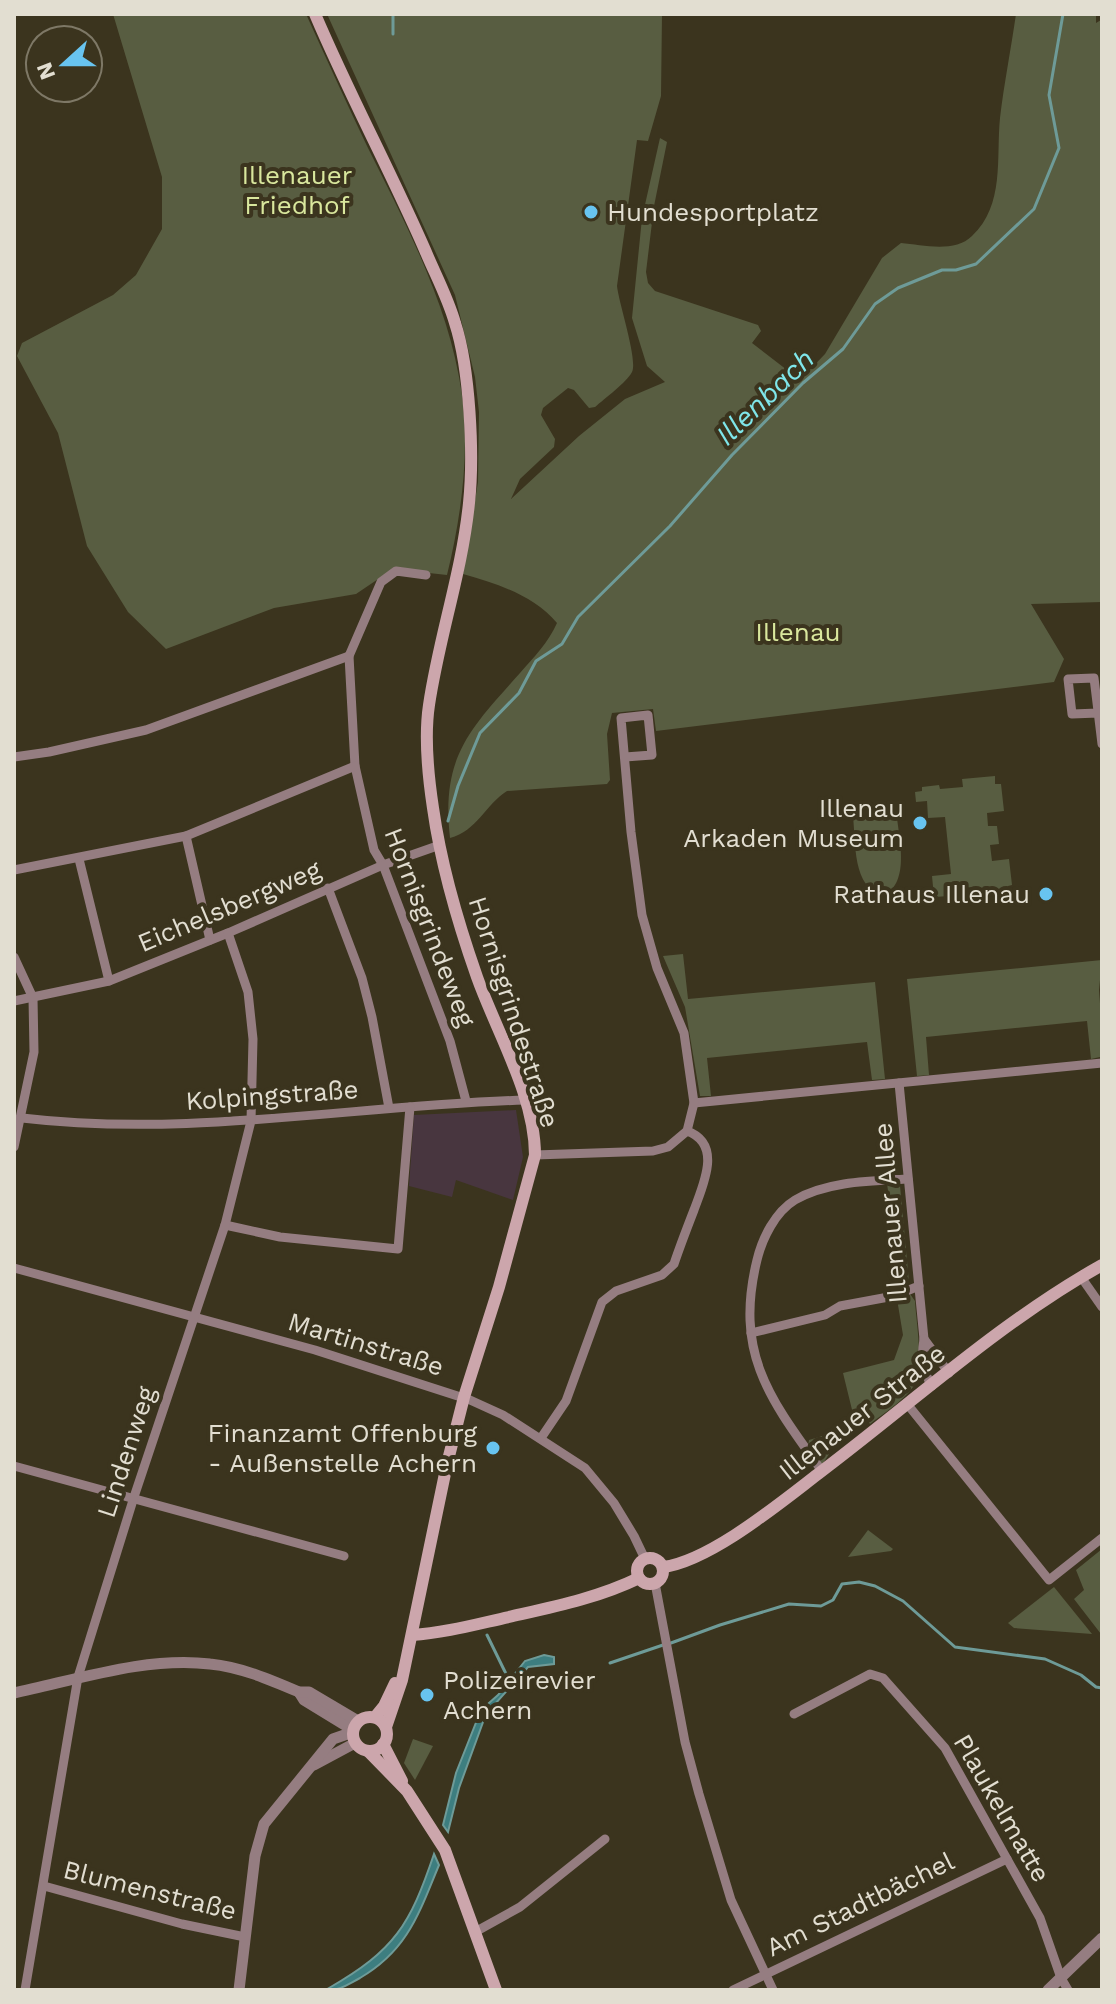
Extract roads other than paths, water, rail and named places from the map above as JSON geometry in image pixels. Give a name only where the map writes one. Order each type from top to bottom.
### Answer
[{"type":"main road","name":"Hornisgrindestraße","points":[[315,14],[408,212],[455,321],[462,348],[469,410],[469,501],[456,582],[429,708],[431,795],[440,845],[477,976],[525,1100],[535,1155],[499,1287],[464,1397],[412,1635],[386,1727]]},
{"type":"main road","name":"Illenauer Straße","points":[[663,1567],[707,1550],[762,1518],[1051,1295],[1102,1265]]},
{"type":"main road","points":[[645,1559],[658,1560],[663,1567],[662,1577],[655,1583],[646,1584],[639,1578],[638,1567],[645,1559]]},
{"type":"main road","points":[[412,1635],[555,1607],[639,1578]]},
{"type":"main road","name":"Hornisgrindestraße","points":[[375,1717],[403,1670]]},
{"type":"main road","points":[[368,1751],[378,1749],[386,1738],[386,1727],[375,1717],[368,1716],[355,1732],[368,1751],[407,1791]]},
{"type":"main road","points":[[383,1744],[407,1791],[442,1844],[496,1990]]},
{"type":"street","name":"Hornisgrindeweg","points":[[426,575],[396,571],[381,582],[349,656],[355,766],[374,850],[383,865],[450,1041],[466,1101]]},
{"type":"street","points":[[14,757],[154,728],[349,656]]},
{"type":"street","points":[[1098,713],[1072,714],[1068,679],[1094,678],[1102,744]]},
{"type":"street","points":[[535,1155],[653,1151],[668,1147],[687,1131],[694,1103],[684,1033],[657,968],[642,915],[625,757],[621,718],[648,715],[652,755],[625,757]]},
{"type":"street","points":[[14,870],[186,836],[355,766]]},
{"type":"street","points":[[186,836],[210,940]]},
{"type":"street","name":"Eichelsbergweg","points":[[14,1001],[109,981],[383,865],[440,845]]},
{"type":"street","points":[[79,859],[109,981]]},
{"type":"street","points":[[328,888],[362,978],[389,1108]]},
{"type":"street","name":"Lindenweg","points":[[25,1990],[78,1677],[134,1497],[225,1225],[251,1121],[252,1023],[248,992],[228,933]]},
{"type":"street","points":[[14,957],[33,998],[34,1052],[14,1147]]},
{"type":"street","name":"Illenauer Allee","points":[[694,1103],[1102,1063]]},
{"type":"street","name":"Illenauer Allee","points":[[899,1083],[924,1339],[923,1372],[932,1386]]},
{"type":"street","name":"Kolpingstraße","points":[[22,1118],[76,1125],[124,1126],[251,1121],[466,1101],[525,1100]]},
{"type":"street","points":[[225,1225],[280,1237],[398,1249],[410,1107]]},
{"type":"street","points":[[541,1438],[566,1401],[602,1302],[616,1291],[662,1275],[674,1264],[708,1171],[704,1144],[695,1134],[687,1131]]},
{"type":"street","points":[[822,1471],[790,1429],[762,1380],[751,1333],[749,1293],[760,1246],[767,1232],[793,1201],[822,1189],[852,1183],[908,1179]]},
{"type":"street","name":"Martinstraße","points":[[14,1268],[315,1350],[464,1397],[503,1415],[585,1468],[602,1487],[645,1559]]},
{"type":"street","points":[[1081,1277],[1102,1307]]},
{"type":"street","points":[[751,1333],[825,1315],[840,1306],[894,1296],[919,1286]]},
{"type":"street","name":"Illenauer Allee","points":[[924,1339],[949,1373]]},
{"type":"street","points":[[908,1405],[1049,1580],[1102,1538]]},
{"type":"street","points":[[14,1466],[344,1556]]},
{"type":"street","points":[[655,1583],[685,1742],[703,1808],[731,1900],[773,1990]]},
{"type":"street","points":[[14,1693],[78,1677],[159,1665],[209,1663],[233,1668],[299,1692],[309,1692],[355,1732]]},
{"type":"street","name":"Plaukelmatte","points":[[794,1714],[870,1674],[883,1678],[945,1748],[1040,1918],[1068,1990]]},
{"type":"street","points":[[299,1692],[304,1700],[355,1732]]},
{"type":"street","points":[[239,1990],[258,1841],[264,1824],[333,1739],[331,1716]]},
{"type":"street","points":[[333,1739],[355,1732]]},
{"type":"street","points":[[313,1765],[355,1732]]},
{"type":"street","points":[[475,1932],[520,1907],[605,1839]]},
{"type":"street","name":"Am Stadtbächel","points":[[733,1990],[1007,1859]]},
{"type":"street","name":"Blumenstraße","points":[[44,1886],[182,1924],[245,1937]]},
{"type":"street","points":[[1048,1990],[1102,1938]]},
{"type":"water","points":[[544,1655],[554,1657],[554,1664],[528,1667],[486,1714],[459,1788],[448,1832],[443,1825],[456,1773],[481,1710],[498,1695],[525,1661]]},
{"type":"water","points":[[434,1854],[439,1865],[418,1914],[401,1943],[360,1978],[331,1990],[329,1988],[370,1961],[397,1933],[417,1900]]},
{"type":"waterway","points":[[393,14],[393,34]]},
{"type":"waterway","name":"Illenbach","points":[[448,821],[458,786],[480,733],[519,693],[536,661],[562,644],[578,617],[670,526],[732,455],[803,383],[843,349],[875,304],[898,288],[942,270],[956,270],[976,264],[1034,209],[1059,148],[1049,95],[1063,14]]},
{"type":"waterway","points":[[671,1643],[789,1604],[821,1606],[833,1600],[842,1584],[859,1582],[875,1586],[903,1601],[955,1647],[1045,1659],[1102,1688]]},
{"type":"waterway","name":"Illenbach","points":[[487,1635],[510,1682]]},
{"type":"waterway","points":[[610,1663],[663,1645]]},
{"type":"place","name":"Hundesportplatz","points":[[591,212]]},
{"type":"place","name":"Illenau Arkaden Museum","points":[[920,823]]},
{"type":"place","name":"Rathaus Illenau","points":[[1046,894]]},
{"type":"place","name":"Finanzamt Offenburg - Außenstelle Achern","points":[[493,1448]]},
{"type":"place","name":"Polizeirevier Achern","points":[[427,1695]]},
{"type":"park label","name":"Illenauer Friedhof","points":[[297,190]]},
{"type":"park label","name":"Illenau","points":[[798,632]]}]
